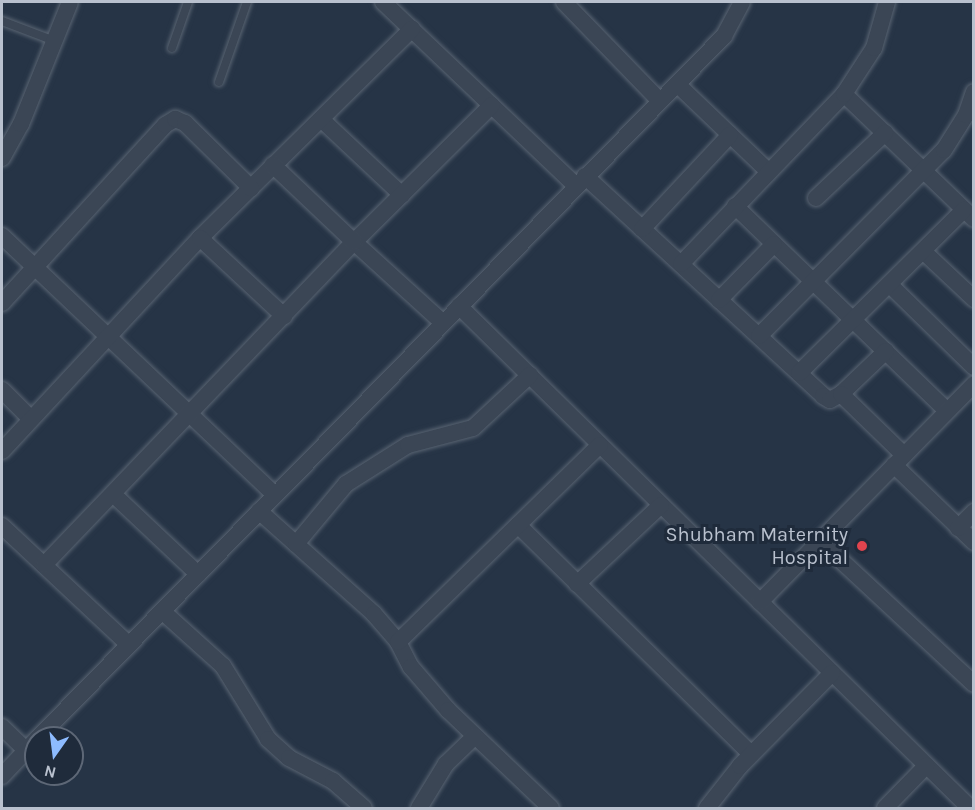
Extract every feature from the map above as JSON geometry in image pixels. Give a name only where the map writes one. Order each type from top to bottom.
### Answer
[{"type":"street","points":[[2,158],[21,124],[70,2]]},
{"type":"street","points":[[383,2],[492,105],[580,181],[642,229],[830,400],[841,394],[886,351]]},
{"type":"street","points":[[50,726],[442,322],[724,36],[742,2]]},
{"type":"street","points":[[681,264],[844,94],[874,48],[887,2]]},
{"type":"street","points":[[573,5],[660,101]]},
{"type":"street","points":[[2,451],[200,238],[412,29]]},
{"type":"street","points":[[678,84],[769,172]]},
{"type":"street","points":[[759,336],[944,150],[966,115],[974,92]]},
{"type":"street","points":[[799,373],[852,319],[924,252],[968,215],[844,94]]},
{"type":"street","points":[[44,565],[354,242],[492,105]]},
{"type":"street","points":[[2,303],[165,125],[175,119],[185,123],[251,188]]},
{"type":"street","points":[[321,119],[402,195]]},
{"type":"street","points":[[816,198],[885,133]]},
{"type":"street","points":[[642,229],[730,135]]},
{"type":"street","points":[[273,165],[442,322]]},
{"type":"street","points":[[735,206],[947,411]]},
{"type":"street","points":[[2,236],[275,495]]},
{"type":"street","points":[[200,238],[284,316]]},
{"type":"street","points":[[719,300],[774,244]]},
{"type":"street","points":[[924,252],[974,299]]},
{"type":"street","points":[[890,285],[974,367]]},
{"type":"street","points":[[459,306],[970,808]]},
{"type":"street","points":[[296,544],[346,484],[408,445],[473,428],[530,375]]},
{"type":"street","points":[[760,602],[974,384]]},
{"type":"street","points":[[2,390],[31,419]]},
{"type":"street","points":[[841,394],[958,528],[974,543]]},
{"type":"street","points":[[398,642],[600,445]]},
{"type":"street","points":[[113,494],[198,574]]},
{"type":"street","points":[[578,584],[662,506]]},
{"type":"street","points":[[259,511],[374,614],[398,642],[411,667],[475,736],[551,808]]},
{"type":"street","points":[[958,528],[974,512]]},
{"type":"street","points":[[518,525],[751,754]]},
{"type":"street","points":[[2,526],[129,645]]},
{"type":"street","points":[[820,541],[974,684]]},
{"type":"street","points":[[162,610],[223,666],[268,739],[289,758],[333,781],[364,808]]},
{"type":"street","points":[[711,807],[751,754],[832,673]]},
{"type":"street","points":[[2,727],[24,738]]},
{"type":"street","points":[[419,808],[446,764],[475,736]]},
{"type":"street","points":[[2,776],[24,753]]},
{"type":"street","points":[[885,808],[926,766]]},
{"type":"lane","points":[[172,48],[188,2]]},
{"type":"lane","points":[[219,82],[247,2]]},
{"type":"lane","points":[[2,21],[55,41]]},
{"type":"place","name":"Shubham Maternity Hospital","points":[[862,546]]}]
